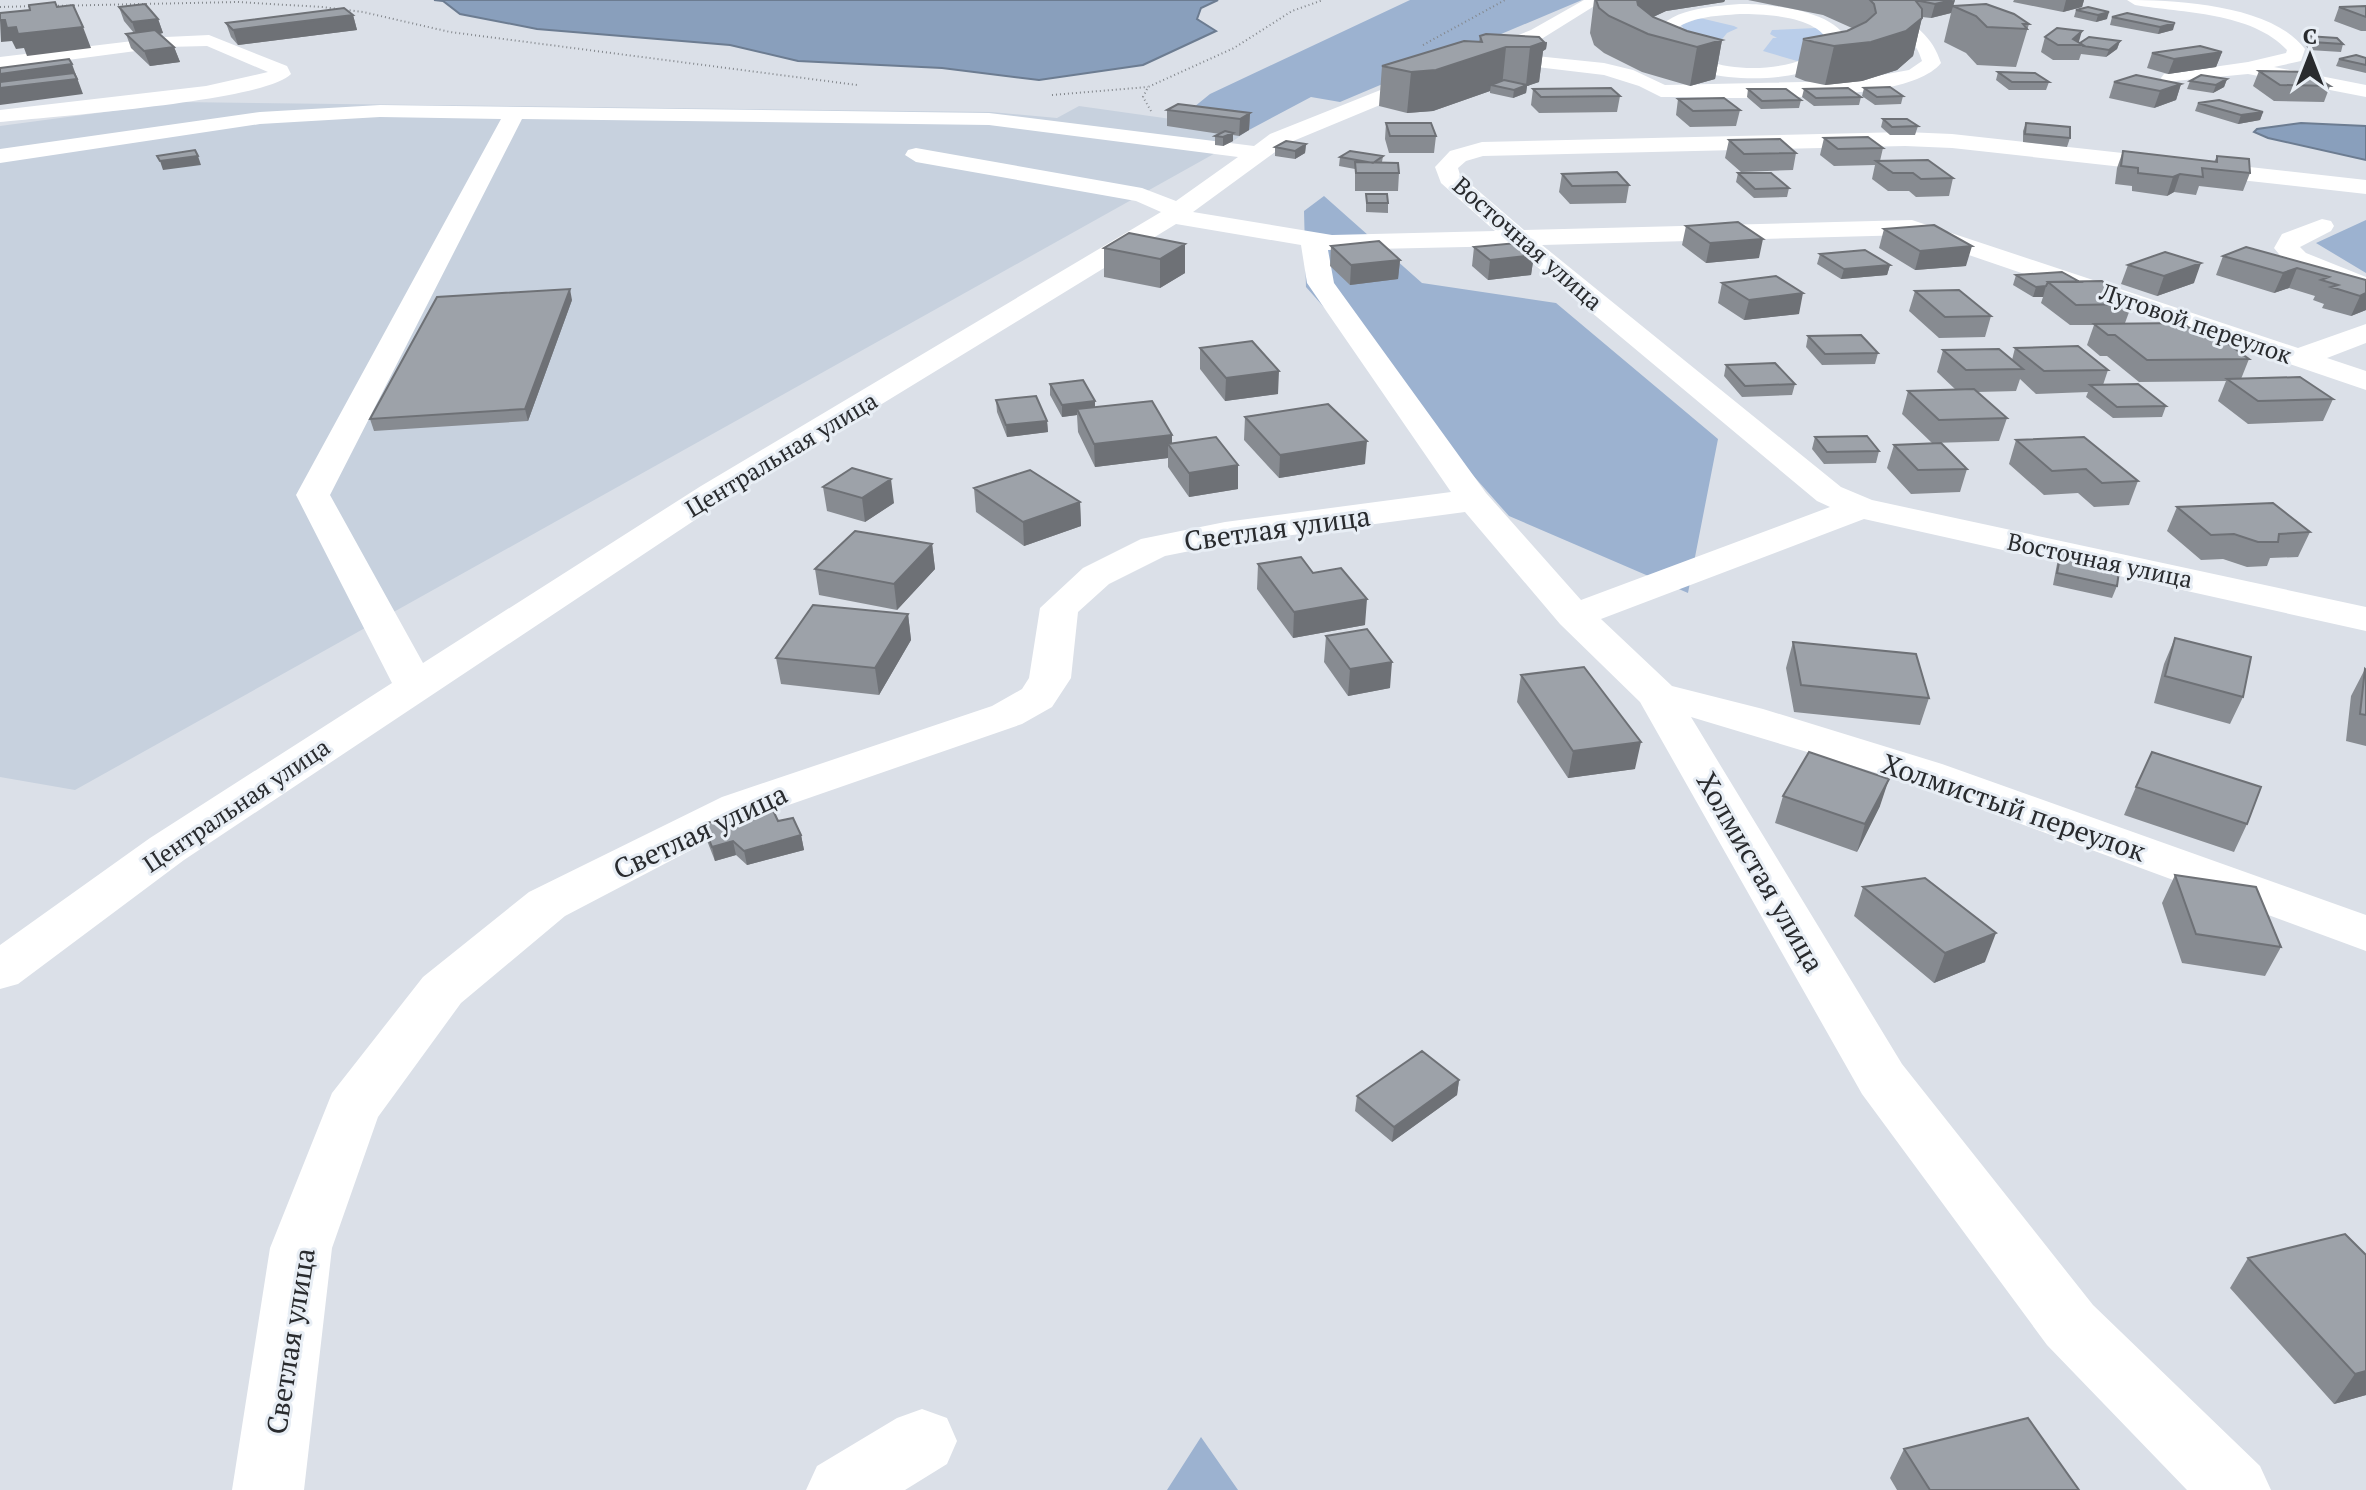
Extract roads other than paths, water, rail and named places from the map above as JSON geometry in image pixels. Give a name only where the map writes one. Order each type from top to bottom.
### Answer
[{"type":"street","name":"Центральная улица","points":[[0,971],[167,849],[415,687],[713,493],[1175,213],[1266,146],[1537,34],[1596,0]]},
{"type":"street","points":[[1614,92],[1885,84],[1928,70],[1932,63],[1927,43],[1918,35],[1883,17],[1821,0]]},
{"type":"street","points":[[2135,0],[2256,23],[2281,32],[2296,49],[2294,57],[2248,68],[2171,78]]},
{"type":"street","points":[[1585,17],[1618,3]]},
{"type":"street","points":[[1742,75],[1826,57],[1839,47],[1835,35],[1802,18],[1765,9],[1721,11],[1687,17],[1660,32],[1663,44],[1683,57],[1742,75],[1761,89]]},
{"type":"street","points":[[1537,34],[1558,46]]},
{"type":"street","points":[[0,63],[166,42],[209,40],[280,70],[281,74],[256,83],[206,92],[0,116]]},
{"type":"street","points":[[1482,56],[1593,67],[1647,83],[1661,91]]},
{"type":"street","points":[[1683,57],[1747,59],[1777,69]]},
{"type":"street","points":[[2248,68],[2366,91]]},
{"type":"street","points":[[0,156],[260,118],[322,112],[989,119],[1266,146]]},
{"type":"street","points":[[415,687],[313,495],[515,112]]},
{"type":"street","name":"Восточная улица","points":[[2366,187],[1952,141],[1905,139],[1482,149],[1458,156],[1446,167],[1449,178],[1517,237],[1829,494],[1861,508],[2366,619]]},
{"type":"street","name":"Луговой переулок","points":[[916,155],[1142,195],[1175,213],[1332,243],[1912,227],[2366,381]]},
{"type":"street","points":[[2322,226],[2291,239],[2287,248],[2297,259],[2366,287]]},
{"type":"street","name":"Холмистая улица","points":[[1313,240],[1321,283],[1474,500],[1574,616],[1657,695],[1882,1079],[2070,1325],[2235,1490]]},
{"type":"street","points":[[2299,358],[2366,333]]},
{"type":"street","name":"Светлая улица","points":[[268,1490],[301,1248],[352,1109],[442,990],[547,904],[738,807],[1007,715],[1037,698],[1050,678],[1059,608],[1096,576],[1154,547],[1225,533],[1474,500]]},
{"type":"street","points":[[1574,616],[1861,508]]},
{"type":"street","name":"Холмистый переулок","points":[[1657,695],[1746,716],[1930,775],[2366,934]]},
{"type":"street","points":[[842,1490],[922,1441]]}]
